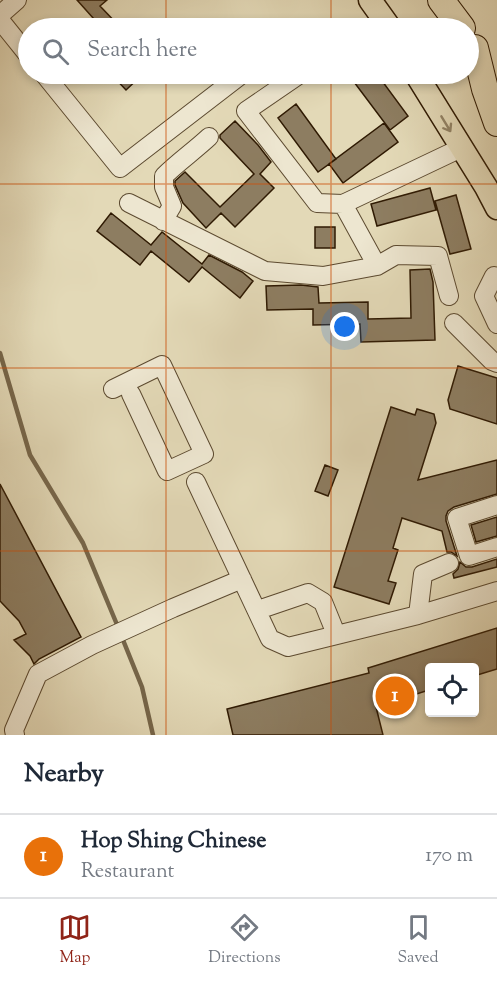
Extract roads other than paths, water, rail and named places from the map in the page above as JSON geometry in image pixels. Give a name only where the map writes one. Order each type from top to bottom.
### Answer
[{"type":"highway","points":[[441,0],[454,18]]},
{"type":"highway","points":[[479,55],[497,82]]},
{"type":"highway","points":[[479,71],[497,123]]},
{"type":"main road","points":[[370,0],[383,18]]},
{"type":"main road","points":[[422,84],[497,208]]},
{"type":"street","points":[[0,15],[17,0]]},
{"type":"street","points":[[0,20],[18,42]]},
{"type":"street","points":[[52,84],[120,168],[229,84]]},
{"type":"street","points":[[285,84],[246,111],[317,203],[343,204],[461,148]]},
{"type":"street","points":[[163,220],[172,206],[164,187],[164,176],[209,137]]},
{"type":"street","points":[[129,203],[265,271],[323,276],[377,266],[396,255],[438,256],[449,296]]},
{"type":"street","points":[[343,204],[377,266]]},
{"type":"street","points":[[495,272],[494,299],[497,304]]},
{"type":"street","points":[[495,272],[484,296],[497,324]]},
{"type":"street","points":[[454,323],[492,362],[497,363]]},
{"type":"street","points":[[113,389],[162,365],[204,454],[167,471],[131,394]]},
{"type":"street","points":[[196,482],[270,639],[288,647],[418,615],[497,591]]},
{"type":"street","points":[[497,505],[457,518],[469,556],[497,547]]},
{"type":"street","points":[[418,615],[423,574],[449,563]]},
{"type":"street","points":[[15,735],[14,730],[38,674],[92,645],[242,579]]},
{"type":"street","points":[[258,610],[308,593],[323,602],[336,634]]},
{"type":"waterway","points":[[0,353],[30,455],[83,543],[118,627]]},
{"type":"waterway","points":[[121,635],[142,687],[153,735]]},
{"type":"place","name":"Hop Shing Chinese","points":[[395,696]]}]
